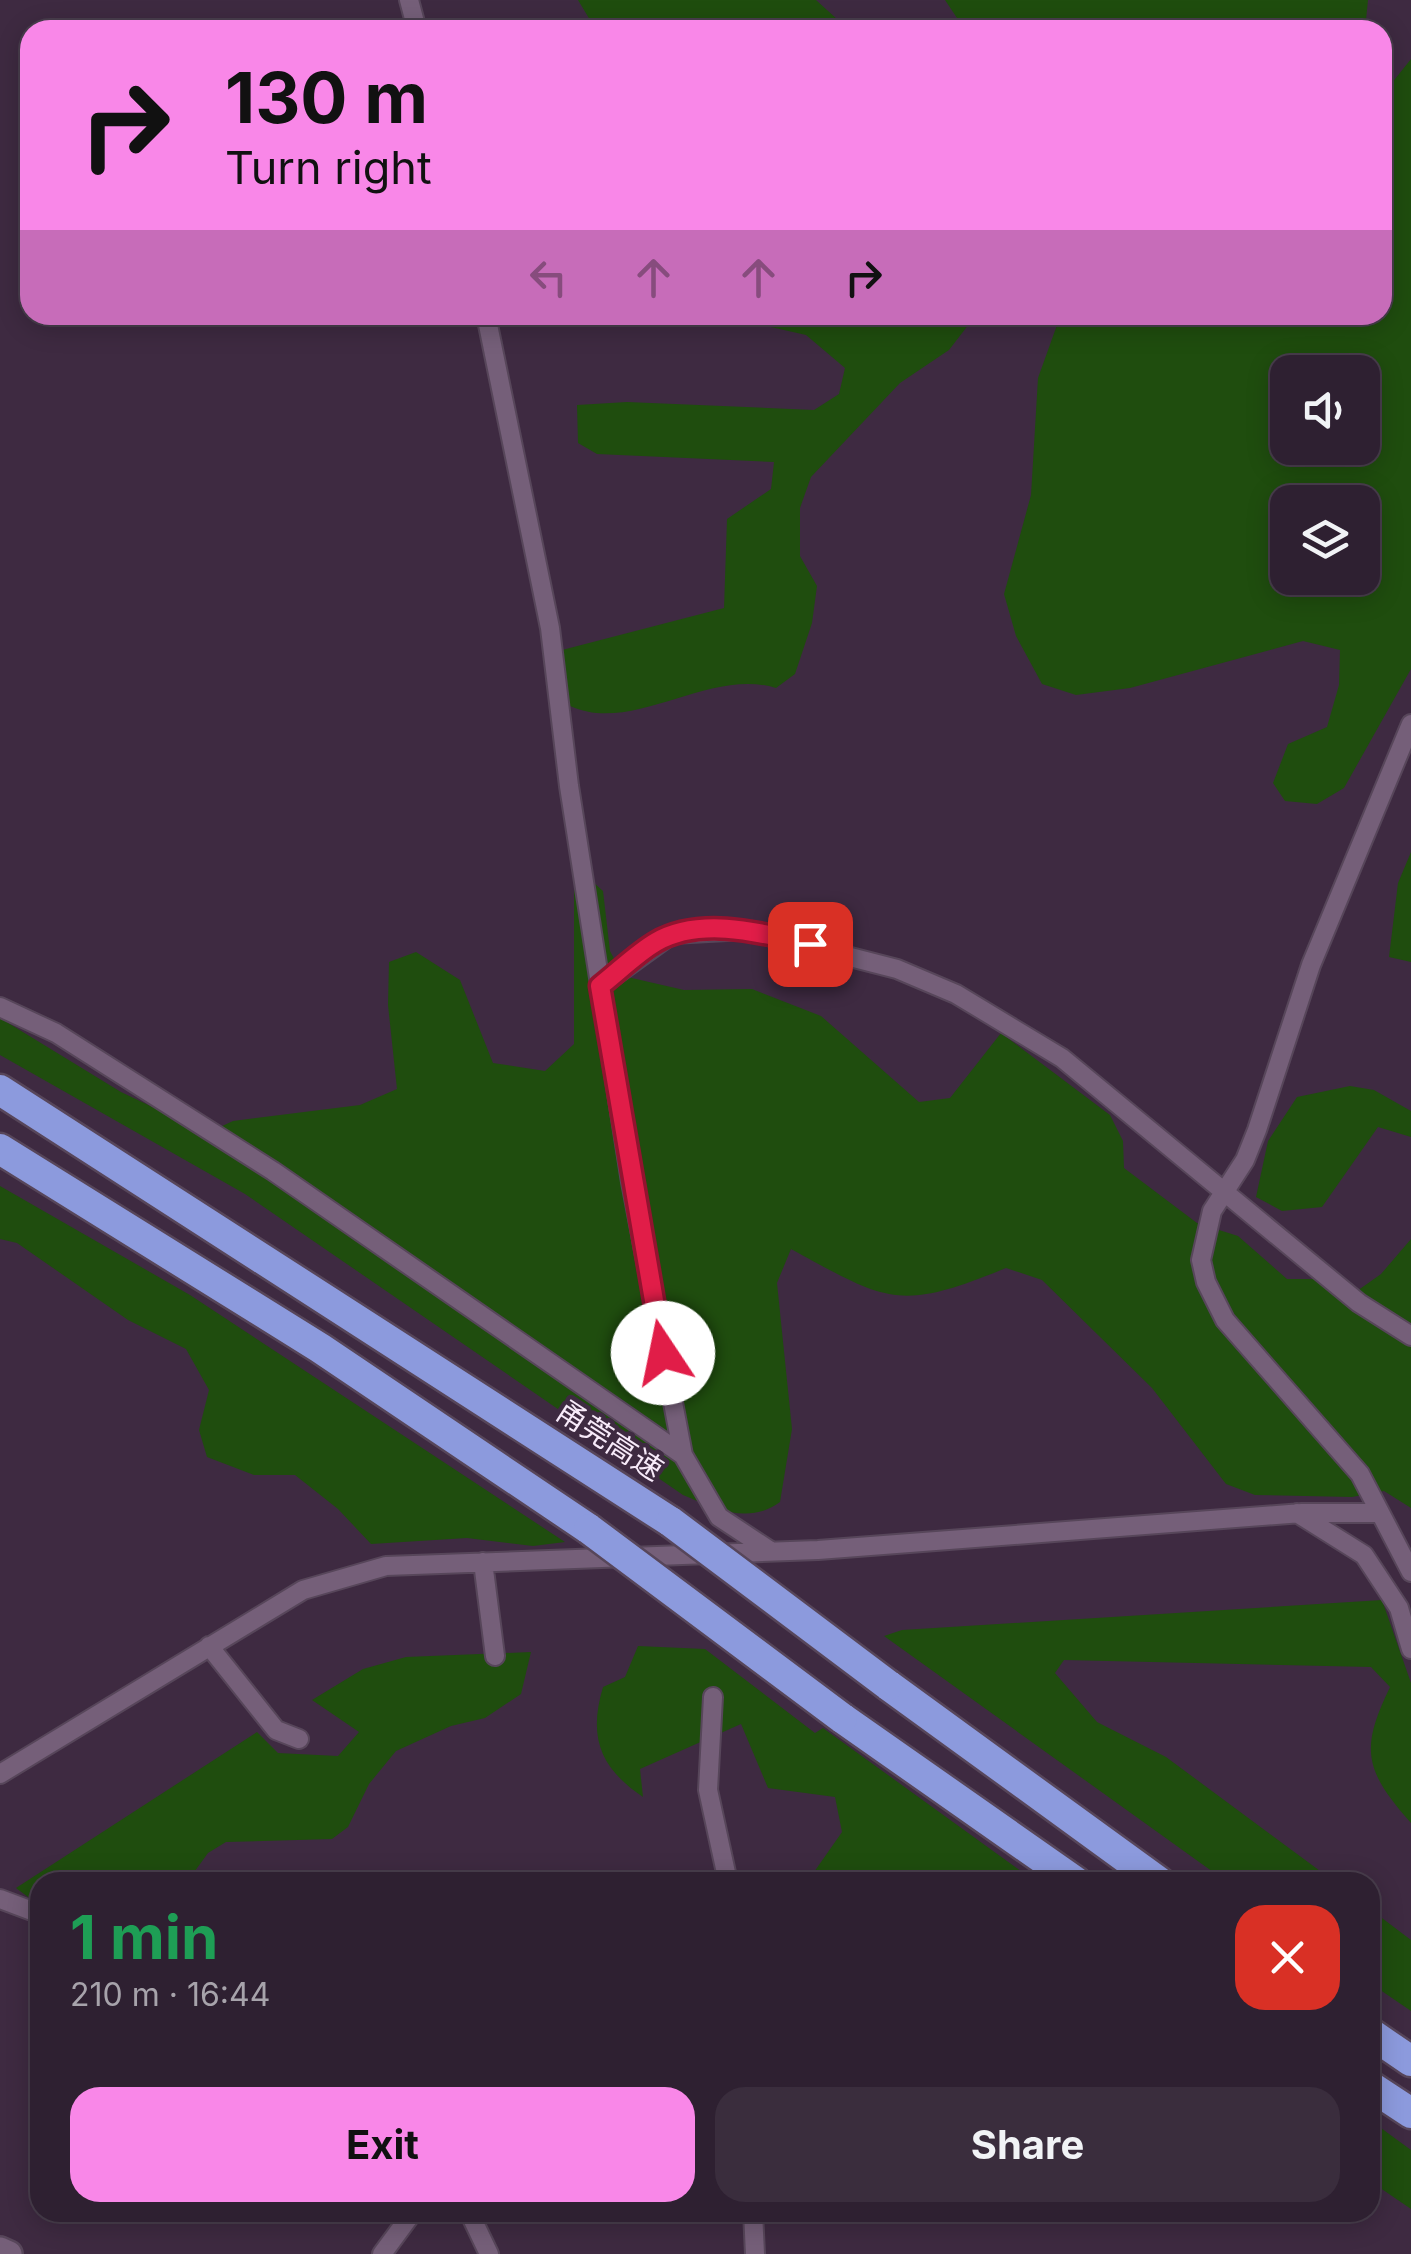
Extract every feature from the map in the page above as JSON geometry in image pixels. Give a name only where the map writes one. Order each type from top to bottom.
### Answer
[{"type":"highway","name":"甬莞高速","points":[[0,1090],[672,1522],[1145,1872]]},
{"type":"highway","points":[[0,1149],[320,1348],[589,1529],[842,1718],[1062,1872]]},
{"type":"highway","points":[[1380,2040],[1411,2061]]},
{"type":"highway","points":[[1380,2093],[1411,2113]]},
{"type":"street","points":[[488,325],[550,628],[600,986],[683,1455],[718,1517],[772,1551]]},
{"type":"street","points":[[1411,724],[1311,965],[1257,1130],[1204,1237],[1202,1260],[1206,1282],[1225,1320],[1360,1474],[1411,1572]]},
{"type":"street","points":[[600,986],[651,944],[672,934],[745,930],[897,969],[956,994],[1062,1058],[1359,1303],[1411,1336]]},
{"type":"street","points":[[0,1007],[56,1032],[273,1172],[683,1455]]},
{"type":"street","points":[[0,1774],[303,1590],[386,1566],[772,1551],[1297,1514],[1377,1513]]},
{"type":"street","points":[[1297,1514],[1364,1555],[1399,1608],[1411,1649]]},
{"type":"street","points":[[483,1562],[494,1656]]},
{"type":"street","points":[[209,1646],[276,1730],[300,1739]]},
{"type":"street","points":[[713,1696],[708,1790],[726,1872]]},
{"type":"street","points":[[0,1899],[30,1910]]},
{"type":"street","points":[[382,2254],[406,2222]]},
{"type":"street","points":[[474,2222],[489,2254]]},
{"type":"street","points":[[753,2222],[755,2254]]},
{"type":"street","points":[[0,2250],[9,2254]]},
{"type":"green space","points":[[578,0],[816,0],[838,20],[590,20]]},
{"type":"green space","points":[[945,0],[1368,0],[1366,20],[958,20]]},
{"type":"green space","points":[[1411,59],[1411,669],[1344,788],[1317,804],[1285,801],[1273,783],[1288,744],[1327,727],[1339,685],[1340,650],[1303,641],[1130,688],[1076,695],[1042,684],[1016,636],[1004,594],[1031,495],[1038,378],[1057,325],[1392,325],[1392,83]]},
{"type":"green space","points":[[762,325],[968,325],[949,350],[900,383],[811,477],[800,508],[800,556],[817,586],[812,623],[795,674],[776,688],[724,686],[619,712],[594,713],[570,706],[560,679],[562,650],[724,608],[727,519],[771,489],[774,462],[597,454],[578,443],[577,405],[627,402],[814,410],[839,394],[845,368],[806,335]]},
{"type":"green space","points":[[1411,852],[1411,962],[1389,957],[1398,883]]},
{"type":"green space","points":[[574,865],[603,891],[610,951],[623,976],[684,990],[752,989],[821,1016],[919,1102],[950,1098],[1001,1033],[1110,1115],[1123,1141],[1124,1168],[1197,1223],[1238,1236],[1287,1279],[1323,1279],[1357,1291],[1381,1274],[1411,1239],[1411,1508],[1384,1491],[1352,1497],[1255,1495],[1226,1484],[1152,1388],[1042,1280],[1006,1268],[941,1291],[895,1295],[850,1281],[791,1249],[777,1283],[792,1429],[780,1502],[756,1513],[720,1509],[683,1495],[245,1194],[0,1055],[0,1018],[121,1092],[207,1133],[233,1121],[360,1105],[397,1089],[388,1005],[389,962],[416,952],[460,980],[493,1063],[545,1071],[574,1044]]},
{"type":"green space","points":[[1350,1086],[1374,1090],[1411,1111],[1411,1137],[1378,1127],[1322,1207],[1282,1211],[1256,1197],[1268,1141],[1297,1097]]},
{"type":"green space","points":[[0,1186],[190,1295],[565,1542],[533,1546],[467,1538],[371,1544],[338,1509],[295,1475],[254,1475],[207,1457],[199,1430],[209,1390],[186,1349],[128,1320],[17,1243],[0,1239]]},
{"type":"green space","points":[[1382,1600],[1411,1683],[1411,1823],[1384,1788],[1372,1758],[1374,1727],[1390,1687],[1371,1667],[1064,1660],[1055,1673],[1097,1722],[1166,1757],[1321,1872],[1213,1872],[884,1636],[902,1630]]},
{"type":"green space","points":[[638,1646],[705,1649],[815,1733],[823,1728],[1022,1872],[814,1872],[842,1832],[835,1797],[768,1788],[741,1724],[640,1769],[643,1797],[607,1763],[598,1736],[603,1687],[625,1677]]},
{"type":"green space","points":[[531,1652],[521,1694],[485,1718],[451,1726],[396,1751],[369,1784],[348,1827],[332,1839],[226,1842],[208,1853],[194,1872],[41,1872],[257,1732],[278,1753],[338,1756],[359,1732],[312,1700],[363,1669],[406,1657]]},
{"type":"green space","points":[[30,1879],[30,1898],[16,1888]]},
{"type":"green space","points":[[1380,1917],[1411,1940],[1411,2011],[1380,1990]]},
{"type":"green space","points":[[1380,2127],[1411,2150],[1411,2209],[1380,2188]]},
{"type":"route","points":[[663,1353],[600,986],[632,964],[651,944],[672,934],[745,930],[810,944]]}]
